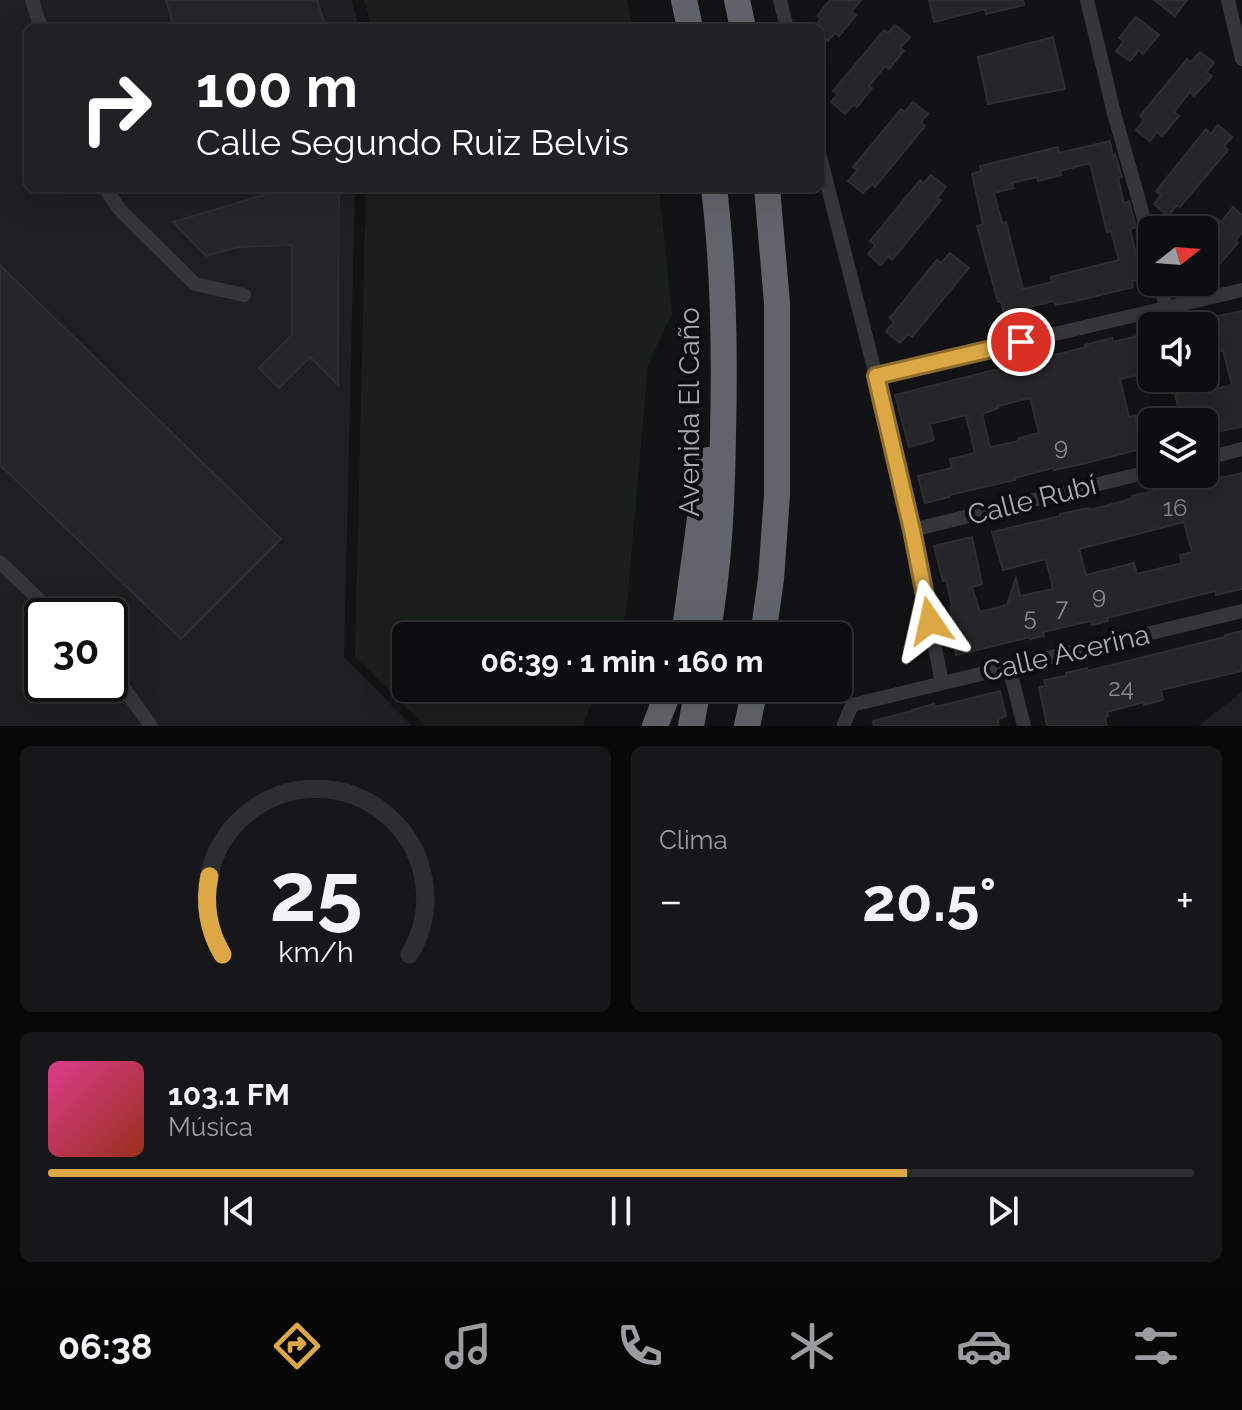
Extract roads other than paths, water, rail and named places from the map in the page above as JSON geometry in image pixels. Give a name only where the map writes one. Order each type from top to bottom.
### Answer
[{"type":"highway","points":[[684,0],[689,24]]},
{"type":"highway","points":[[737,0],[742,24]]},
{"type":"highway","name":"Avenida El Caño","points":[[710,622],[721,523],[724,382],[720,237],[714,192]]},
{"type":"highway","points":[[765,622],[777,495],[777,303],[767,192]]},
{"type":"highway","points":[[686,622],[708,459],[724,382]]},
{"type":"highway","points":[[655,726],[664,702]]},
{"type":"highway","points":[[691,726],[695,702]]},
{"type":"highway","points":[[747,726],[753,702]]},
{"type":"highway","points":[[756,702],[756,726]]},
{"type":"street","points":[[32,0],[40,24]]},
{"type":"street","points":[[780,0],[786,24]]},
{"type":"street","points":[[1087,0],[1143,216]]},
{"type":"street","points":[[1228,0],[1242,59]]},
{"type":"street","points":[[824,172],[912,530],[942,683]]},
{"type":"street","points":[[108,192],[120,210],[195,284],[244,295]]},
{"type":"street","points":[[876,376],[1242,290]]},
{"type":"street","points":[[1163,296],[1166,308]]},
{"type":"street","points":[[1218,455],[1242,449]]},
{"type":"street","name":"Calle Rubí","points":[[912,530],[1138,474]]},
{"type":"street","points":[[0,562],[37,598]]},
{"type":"street","name":"Calle Acerina","points":[[846,719],[852,705],[1242,611]]},
{"type":"street","points":[[1009,667],[1024,726]]},
{"type":"street","points":[[128,694],[151,726]]}]
